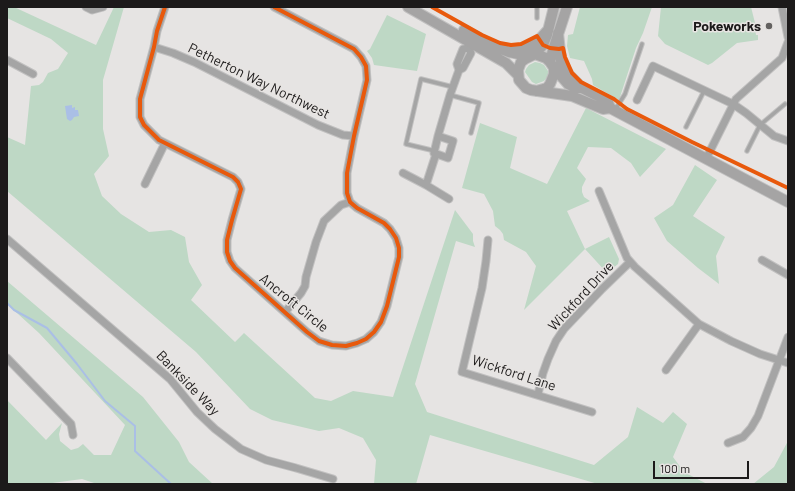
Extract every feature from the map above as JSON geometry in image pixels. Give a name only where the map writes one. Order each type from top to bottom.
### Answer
[{"type":"main road","points":[[408,7],[472,42],[509,52],[546,58],[568,84],[576,88],[582,88]]},
{"type":"main road","points":[[418,7],[506,63],[518,75],[522,85],[531,90],[572,96],[603,109],[612,109],[788,202]]},
{"type":"main road","points":[[536,91],[546,88],[553,79],[554,7]]},
{"type":"main road","points":[[518,75],[521,62],[543,45],[554,31],[567,7]]},
{"type":"main road","points":[[509,52],[529,47],[554,31]]},
{"type":"main road","points":[[554,31],[563,65],[570,75],[582,88],[608,102],[612,109]]},
{"type":"street","points":[[86,7],[92,10],[103,7]]},
{"type":"street","name":"Ancroft Circle","points":[[164,7],[140,99],[140,117],[144,125],[165,144],[233,178],[238,182],[241,189],[227,240],[227,252],[230,261],[247,280],[307,332],[319,341],[332,345],[346,346],[357,343],[366,339],[374,332],[381,322],[399,258],[399,248],[396,238],[384,223],[365,214],[350,202]]},
{"type":"street","points":[[274,7],[354,49],[362,57],[366,66],[367,80],[354,136],[346,185],[350,202],[341,206],[324,221],[314,249],[305,286],[285,312]]},
{"type":"street","points":[[782,7],[788,37]]},
{"type":"street","points":[[426,186],[438,136],[459,70],[457,64],[463,49],[472,42]]},
{"type":"street","points":[[706,159],[733,104],[744,92],[782,58],[788,42]]},
{"type":"street","name":"Petherton Way Northwest","points":[[154,47],[194,62],[318,125],[343,134],[354,136]]},
{"type":"street","points":[[7,60],[33,74]]},
{"type":"street","points":[[637,100],[653,66],[733,104],[774,136],[788,140]]},
{"type":"street","points":[[435,152],[448,158],[453,141],[438,136]]},
{"type":"street","points":[[145,184],[165,144]]},
{"type":"street","points":[[403,173],[450,199]]},
{"type":"street","points":[[599,191],[630,262],[699,324],[731,341],[788,364]]},
{"type":"street","name":"Bankside Way","points":[[7,240],[170,378],[197,412],[215,429],[241,449],[266,460],[333,479]]},
{"type":"street","name":"Wickford Lane","points":[[488,240],[482,288],[462,372],[538,394],[592,412]]},
{"type":"street","points":[[762,260],[788,275]]},
{"type":"street","name":"Wickford Drive","points":[[538,394],[543,372],[548,359],[556,341],[564,329],[630,262]]},
{"type":"street","points":[[666,370],[699,324]]},
{"type":"street","points":[[728,443],[743,436],[751,428],[758,416],[788,336]]},
{"type":"street","points":[[7,358],[71,424],[73,435]]},
{"type":"lane","points":[[537,7],[537,18]]},
{"type":"lane","points":[[612,109],[625,94],[642,44]]},
{"type":"lane","points":[[435,152],[406,144],[421,79],[453,87]]},
{"type":"lane","points":[[686,127],[704,91]]},
{"type":"lane","points":[[450,95],[479,103],[471,133]]},
{"type":"lane","points":[[746,151],[760,125],[785,104]]},
{"type":"green space","points":[[7,7],[14,7],[96,45],[114,7],[124,7],[103,80],[103,129],[109,156],[94,174],[102,196],[121,214],[149,232],[171,230],[185,237],[189,262],[202,285],[191,300],[235,342],[244,333],[315,398],[331,401],[353,391],[393,397],[455,210],[473,234],[475,247],[456,241],[415,384],[427,412],[594,465],[628,437],[637,407],[663,423],[673,412],[687,424],[673,457],[684,472],[707,484],[598,484],[430,435],[416,484],[374,484],[376,460],[363,438],[339,428],[319,431],[272,420],[250,409],[196,352],[7,191],[7,137],[25,145],[31,86],[39,85],[43,82],[48,73],[58,69],[68,53],[51,39],[7,18]]},
{"type":"green space","points":[[580,7],[652,7],[636,48],[619,100],[593,85],[584,61],[570,58],[567,46],[568,35],[573,34]]},
{"type":"green space","points":[[661,7],[751,7],[758,40],[737,43],[708,65],[665,44],[658,36]]},
{"type":"green space","points":[[387,15],[426,34],[417,71],[374,65],[372,58],[367,51],[370,49]]},
{"type":"green space","points":[[535,62],[544,65],[548,71],[548,76],[544,81],[536,84],[532,82],[525,72],[529,65]]},
{"type":"green space","points":[[586,108],[666,149],[640,177],[631,163],[611,148],[588,147],[577,168],[586,179],[582,187],[582,192],[584,197],[590,201],[567,211],[585,249],[524,310],[536,266],[526,252],[504,240],[503,234],[495,226],[493,211],[484,194],[462,188],[480,123],[517,137],[510,168],[547,184]]},
{"type":"green space","points":[[695,165],[717,180],[693,216],[725,237],[716,256],[719,284],[667,241],[654,218],[673,205]]},
{"type":"green space","points":[[609,237],[619,259],[618,264],[607,273],[585,249]]},
{"type":"green space","points":[[7,281],[143,397],[179,442],[189,462],[213,484],[97,484],[82,479],[45,484],[7,484],[7,400],[46,440],[62,423],[59,434],[60,441],[71,450],[78,448],[83,444],[94,455],[111,455],[125,425],[39,333],[7,304]]},
{"type":"green space","points":[[788,441],[787,484],[753,484],[774,467]]},
{"type":"water","points":[[72,105],[72,108],[75,107],[75,110],[78,110],[79,116],[74,117],[70,121],[67,119],[65,106]]},
{"type":"waterway","points":[[7,303],[14,310],[47,328],[105,401],[135,426],[135,451],[171,484]]},
{"type":"cycle path","points":[[165,7],[157,31],[140,99],[140,117],[144,125],[159,140],[233,177],[238,182],[241,189],[227,240],[227,252],[230,261],[235,268],[319,341],[332,345],[346,346],[366,339],[374,332],[381,322],[387,306],[399,257],[399,248],[396,238],[390,229],[384,223],[357,208],[350,202],[347,193],[347,173],[367,80],[366,66],[354,49],[274,7]]},
{"type":"cycle path","points":[[432,7],[482,35],[500,43],[511,45],[521,44],[537,36],[543,45],[550,48],[563,48],[572,73],[581,82],[614,99],[627,109],[788,188]]},
{"type":"place","name":"Pokeworks","points":[[769,26]]}]
